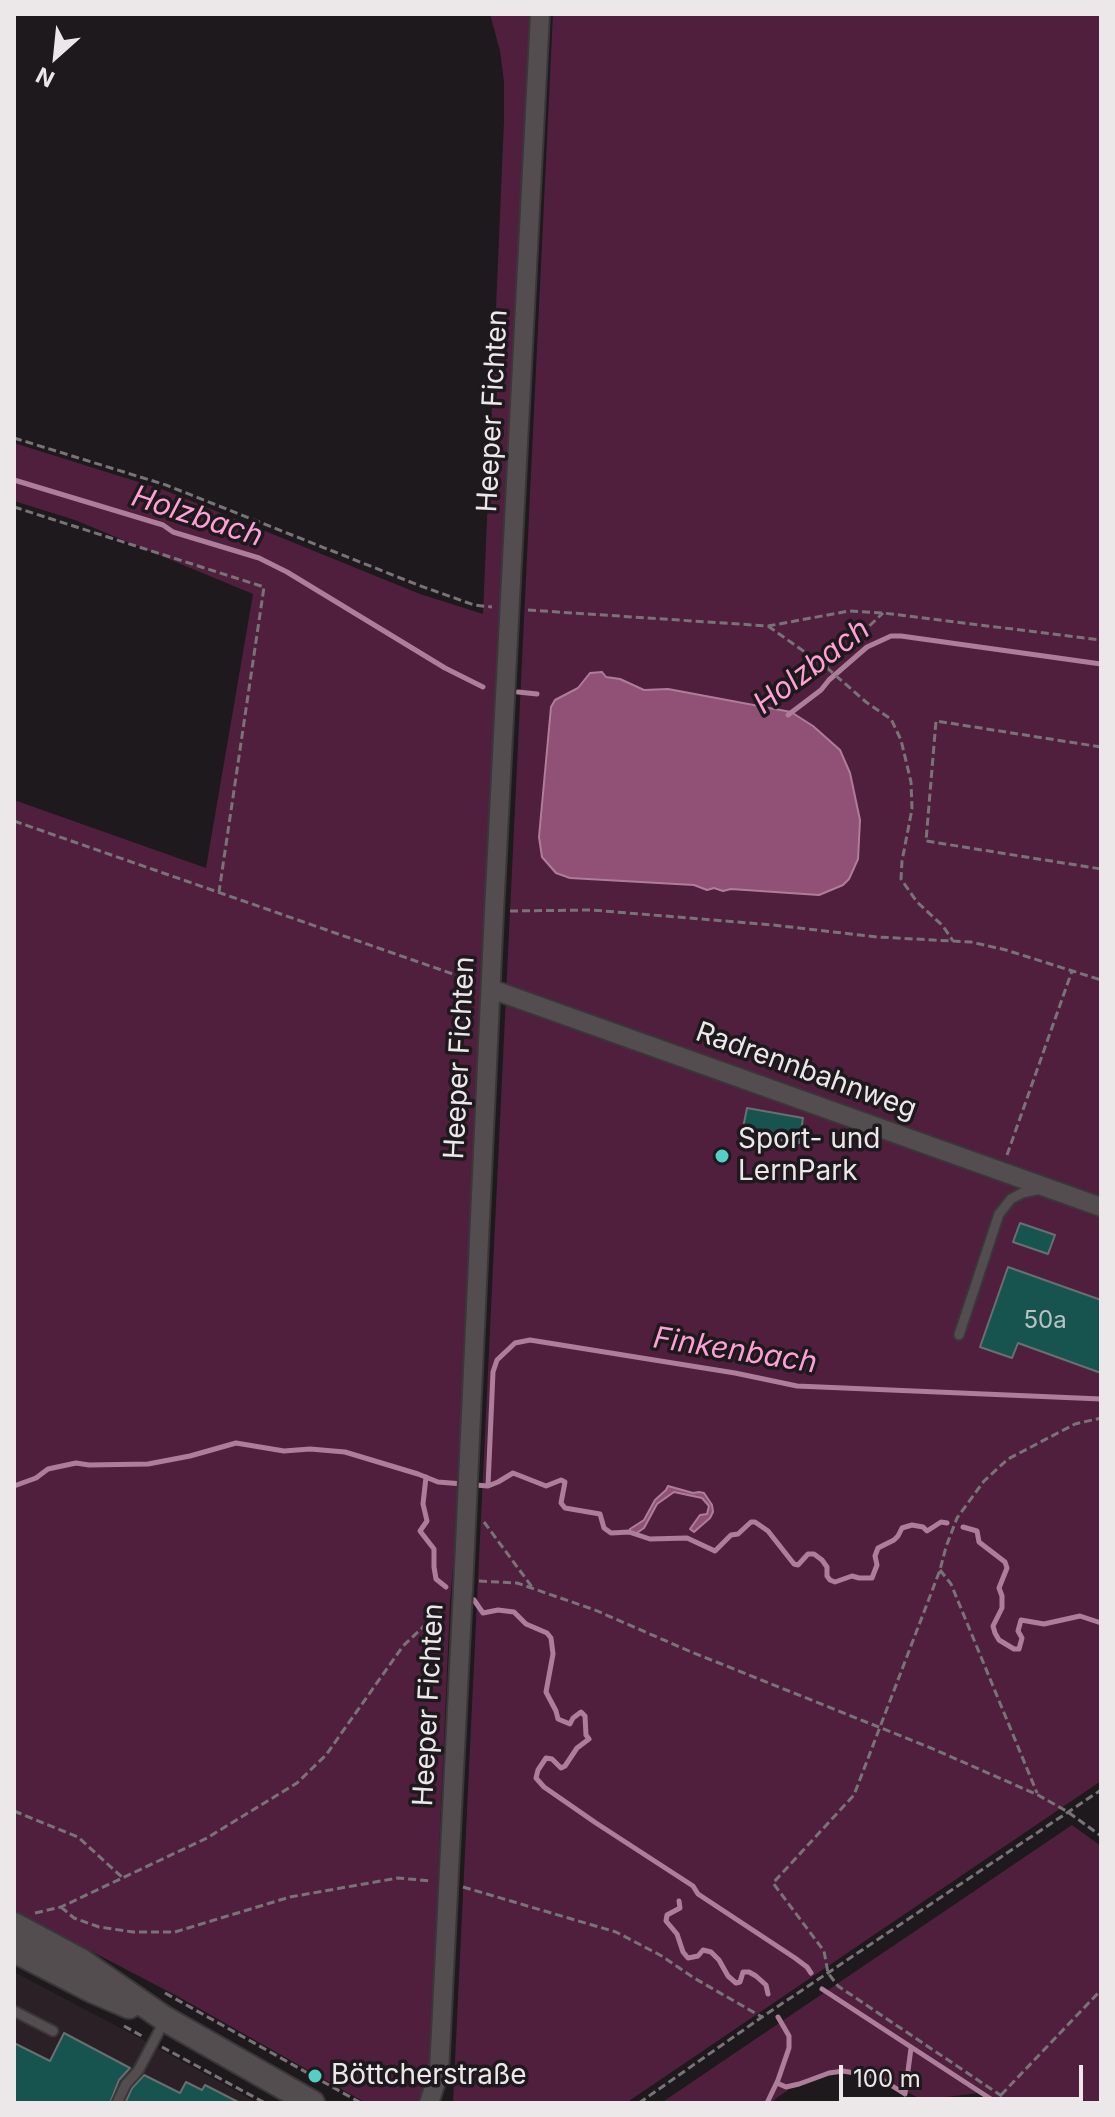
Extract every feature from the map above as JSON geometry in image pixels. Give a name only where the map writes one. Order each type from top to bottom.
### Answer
[{"type":"street","name":"Heeper Fichten","points":[[429,2103],[439,2072],[445,1883],[463,1589],[540,14]]},
{"type":"street","name":"Radrennbahnweg","points":[[491,989],[1101,1207]]},
{"type":"street","points":[[21,1919],[165,2019],[312,2103]]},
{"type":"street","points":[[14,1950],[103,1995],[165,2019]]},
{"type":"lane","points":[[959,1335],[999,1214],[1004,1206],[1022,1193],[1048,1187]]},
{"type":"lane","points":[[14,2011],[53,2031]]},
{"type":"lane","points":[[117,2103],[165,2019]]},
{"type":"path","points":[[14,438],[166,485],[474,605],[768,626],[849,611],[1101,640]]},
{"type":"path","points":[[14,507],[264,587],[219,892]]},
{"type":"path","points":[[826,667],[883,613]]},
{"type":"path","points":[[768,626],[891,719],[901,740],[911,782],[912,809],[901,879],[917,902],[943,926],[953,941]]},
{"type":"path","points":[[1101,747],[936,721],[926,841],[1101,869]]},
{"type":"path","points":[[14,821],[491,989]]},
{"type":"path","points":[[494,912],[592,910],[877,937],[971,942],[1101,980]]},
{"type":"path","points":[[1002,1170],[1072,971]]},
{"type":"path","points":[[1012,2103],[838,1986],[828,1973],[824,1951],[773,1883],[854,1795],[957,1518],[984,1481],[1008,1459],[1075,1424],[1101,1418]]},
{"type":"path","points":[[467,1496],[533,1589]]},
{"type":"path","points":[[940,1570],[951,1584],[1038,1795]]},
{"type":"path","points":[[463,1589],[479,1581],[517,1583],[595,1610],[1038,1795],[1101,1836]]},
{"type":"path","points":[[21,1919],[61,1907],[124,1879],[207,1838],[297,1783],[326,1755],[403,1646],[446,1605]]},
{"type":"path","points":[[639,2103],[1101,1790]]},
{"type":"path","points":[[14,1811],[78,1837],[124,1879]]},
{"type":"path","points":[[61,1907],[74,1918],[99,1927],[133,1932],[175,1932],[290,1897],[398,1878],[445,1883],[616,1932],[762,2017]]},
{"type":"path","points":[[156,1988],[361,2103]]},
{"type":"path","points":[[1001,2095],[1101,1990]]},
{"type":"path","points":[[113,2020],[265,2103]]},
{"type":"shaded area","points":[[490,14],[530,14],[481,996],[472,1245],[450,1603],[428,2103],[366,2103],[179,1997],[14,1911],[14,800],[206,868],[253,594],[75,520],[14,501],[14,443],[164,490],[420,594],[483,614],[504,121],[504,81]]},
{"type":"shaded area","points":[[553,14],[1101,14],[1101,1781],[626,2103],[453,2103]],"holes":[[[590,673],[620,679],[644,690],[668,689],[791,712],[847,766],[860,821],[731,889],[707,890],[694,885],[564,694],[578,688]]]},
{"type":"shaded area","points":[[602,672],[606,677],[620,679],[644,690],[668,689],[791,712],[813,726],[840,750],[850,773],[860,820],[858,859],[849,879],[843,885],[819,895],[707,890],[694,885],[570,878],[556,873],[542,857],[539,837],[551,707],[555,700],[578,688],[590,673]]},
{"type":"shaded area","points":[[668,1486],[704,1493],[712,1505],[710,1518],[694,1532],[690,1529],[700,1515],[707,1514],[709,1506],[702,1498],[674,1492],[657,1504],[644,1528],[634,1535],[629,1532],[644,1520],[655,1500]]},
{"type":"shaded area","points":[[1072,1825],[1101,1846],[1101,2103],[989,2103],[979,2093],[922,2100],[872,2072],[836,2069],[802,2080],[773,2103],[661,2103]]},
{"type":"shaded area","points":[[14,1972],[145,2041],[258,2103],[14,2103]]},
{"type":"building","points":[[747,1108],[803,1118],[799,1143],[756,1132],[755,1136],[742,1133]]},
{"type":"building","points":[[1020,1223],[1055,1235],[1048,1254],[1013,1242]]},
{"type":"building","points":[[1008,1267],[1101,1300],[1101,1373],[1018,1343],[1012,1358],[980,1347]]},
{"type":"building","points":[[64,2033],[130,2068],[119,2080],[110,2103],[14,2103],[14,2043],[50,2061]]},
{"type":"building","points":[[144,2075],[180,2093],[186,2082],[202,2090],[205,2085],[240,2103],[125,2103],[132,2088]]},
{"type":"waterway","name":"Holzbach","points":[[14,480],[259,558],[445,668],[483,687]]},
{"type":"waterway","name":"Holzbach","points":[[788,715],[821,690],[867,647],[891,636],[1101,664]]},
{"type":"waterway","name":"Holzbach","points":[[518,692],[537,694]]},
{"type":"waterway","name":"Finkenbach","points":[[488,1486],[493,1372],[497,1360],[515,1343],[530,1340],[797,1386],[1101,1399]]},
{"type":"waterway","name":"Finkenbach","points":[[14,1486],[36,1478],[48,1469],[76,1463],[148,1464],[236,1443],[284,1451],[310,1449],[345,1452],[438,1482],[488,1486],[513,1473],[546,1486],[561,1480],[565,1482],[561,1503],[565,1508],[600,1514],[604,1528],[611,1533],[629,1532],[650,1539],[687,1538],[715,1551],[731,1535],[738,1534],[755,1522],[768,1531],[794,1564],[798,1565],[808,1554],[814,1554],[822,1560],[827,1567],[827,1576],[835,1582],[852,1576],[872,1578],[878,1548],[894,1540],[902,1528],[912,1525],[927,1531],[941,1522],[947,1523]]},
{"type":"waterway","points":[[426,1477],[423,1504],[427,1521],[420,1531],[434,1549],[436,1579],[446,1587]]},
{"type":"waterway","name":"Finkenbach","points":[[963,1527],[977,1531],[979,1542],[1005,1562],[1007,1568],[999,1588],[1002,1608],[993,1626],[999,1640],[1019,1649],[1021,1620],[1044,1624],[1080,1616],[1101,1623]]},
{"type":"waterway","points":[[474,1600],[483,1613],[498,1610],[514,1612],[526,1624],[547,1633],[551,1638],[553,1654],[546,1692],[558,1719],[570,1724],[581,1712],[585,1716],[589,1739],[561,1768],[552,1759],[546,1758],[536,1778],[544,1787],[693,1886],[698,1894],[795,1958],[811,1973]]},
{"type":"waterway","points":[[679,1901],[680,1908],[667,1915],[666,1921],[677,1934],[688,1958],[698,1956],[703,1950],[711,1952],[736,1983],[740,1982],[743,1972],[749,1972],[766,1985],[768,1994]]},
{"type":"waterway","points":[[822,1989],[997,2103]]},
{"type":"waterway","points":[[767,2103],[789,2048],[789,2036],[778,2017]]},
{"type":"waterway","points":[[777,2083],[786,2087],[843,2071],[878,2077],[905,2094],[911,2048]]},
{"type":"place","name":"Sport- und LernPark","points":[[722,1156]]},
{"type":"place","name":"Böttcherstraße","points":[[315,2076]]}]
